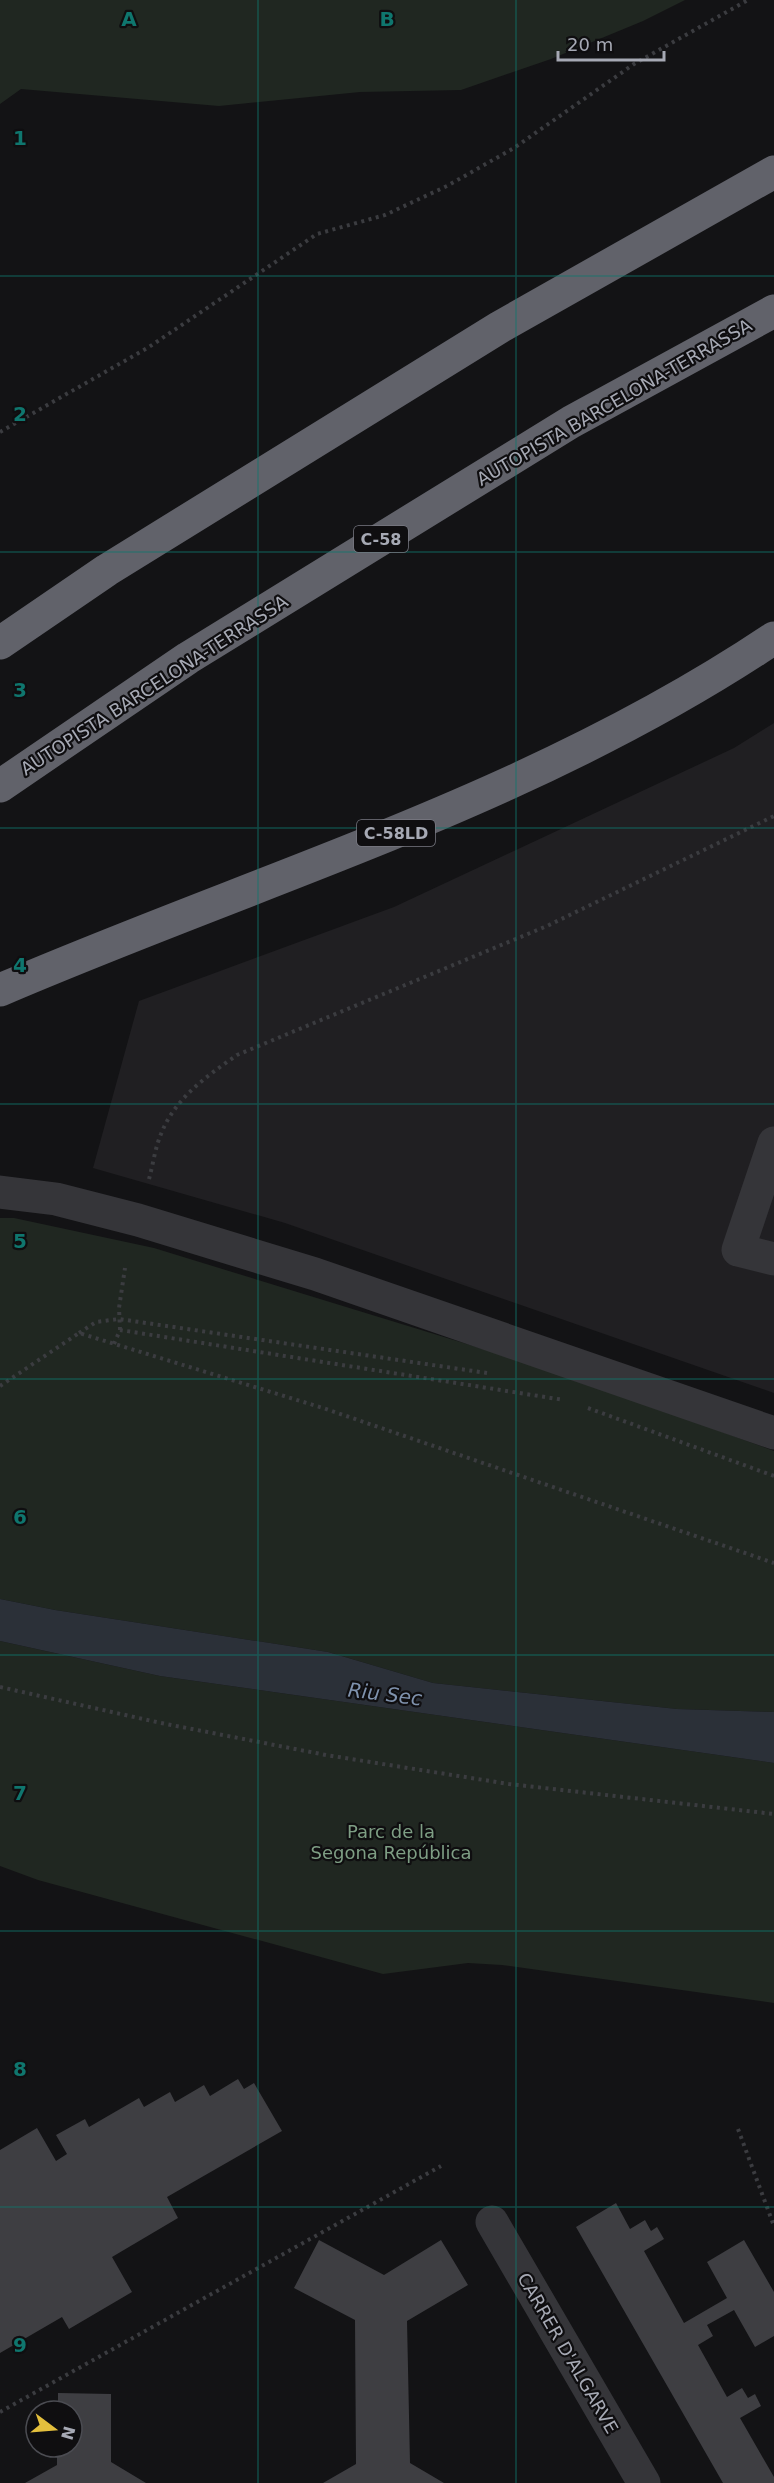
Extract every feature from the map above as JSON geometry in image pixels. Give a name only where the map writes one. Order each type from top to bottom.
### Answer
[{"type":"highway","points":[[0,643],[107,570],[500,327],[774,172]]},
{"type":"highway","name":"AUTOPISTA BARCELONA-TERRASSA","points":[[0,786],[188,658],[530,447],[571,422],[774,311]]},
{"type":"highway","name":"C-58LD","points":[[0,990],[419,823],[542,770],[661,709],[717,676],[774,638]]},
{"type":"street","points":[[774,1143],[738,1250],[774,1259]]},
{"type":"street","points":[[0,1192],[56,1199],[138,1220],[315,1274],[774,1433]]},
{"type":"street","name":"CARRER D'ALGARVE","points":[[492,2222],[644,2483]]},
{"type":"path","points":[[0,432],[149,347],[317,234],[385,215],[447,186],[514,148],[634,64],[748,0]]},
{"type":"path","points":[[149,1179],[160,1134],[177,1106],[200,1082],[237,1055],[547,926],[774,816]]},
{"type":"path","points":[[114,1344],[120,1330],[119,1308],[125,1268]]},
{"type":"path","points":[[0,1386],[96,1322],[119,1319],[494,1374]]},
{"type":"path","points":[[120,1330],[564,1400],[575,1404]]},
{"type":"path","points":[[79,1333],[323,1408],[774,1563]]},
{"type":"path","points":[[586,1408],[774,1476]]},
{"type":"path","points":[[0,1687],[161,1723],[337,1757],[509,1784],[774,1814]]},
{"type":"path","points":[[738,2129],[774,2226]]},
{"type":"path","points":[[0,2412],[441,2166]]},
{"type":"shaded area","points":[[774,723],[774,1393],[285,1223],[93,1168],[139,1001],[394,907],[734,748]]},
{"type":"green space","points":[[0,0],[685,0],[643,21],[551,59],[461,90],[360,92],[219,106],[21,89],[0,104]]},
{"type":"green space","points":[[0,1218],[14,1218],[154,1248],[561,1373],[774,1451],[774,1712],[677,1709],[433,1683],[328,1652],[55,1610],[0,1599]]},
{"type":"green space","name":"Parc de la Segona República","points":[[0,1641],[160,1676],[774,1763],[774,2003],[502,1965],[468,1963],[383,1974],[38,1880],[0,1866]]},
{"type":"water","name":"Riu Sec","points":[[0,1599],[55,1610],[328,1652],[433,1683],[677,1709],[774,1712],[774,1763],[160,1676],[0,1641]]},
{"type":"building","points":[[238,2079],[244,2089],[254,2083],[282,2131],[167,2197],[178,2218],[112,2257],[132,2292],[69,2329],[62,2317],[0,2353],[0,2150],[37,2128],[56,2161],[67,2154],[56,2135],[85,2119],[89,2127],[139,2098],[144,2107],[170,2092],[175,2102],[204,2085],[210,2096]]},
{"type":"building","points":[[616,2203],[630,2229],[645,2220],[651,2231],[657,2227],[664,2239],[644,2251],[684,2323],[727,2298],[707,2262],[744,2240],[774,2292],[774,2336],[755,2347],[734,2310],[707,2325],[713,2336],[698,2345],[727,2397],[742,2388],[748,2398],[755,2394],[761,2406],[740,2418],[774,2477],[774,2483],[723,2483],[576,2227]]},
{"type":"building","points":[[319,2240],[384,2275],[441,2240],[468,2285],[407,2321],[410,2463],[444,2483],[323,2483],[356,2464],[355,2320],[294,2288]]},
{"type":"building","points":[[58,2393],[111,2394],[111,2462],[146,2483],[25,2483],[57,2465],[57,2459],[84,2459],[84,2399],[58,2399]]}]
